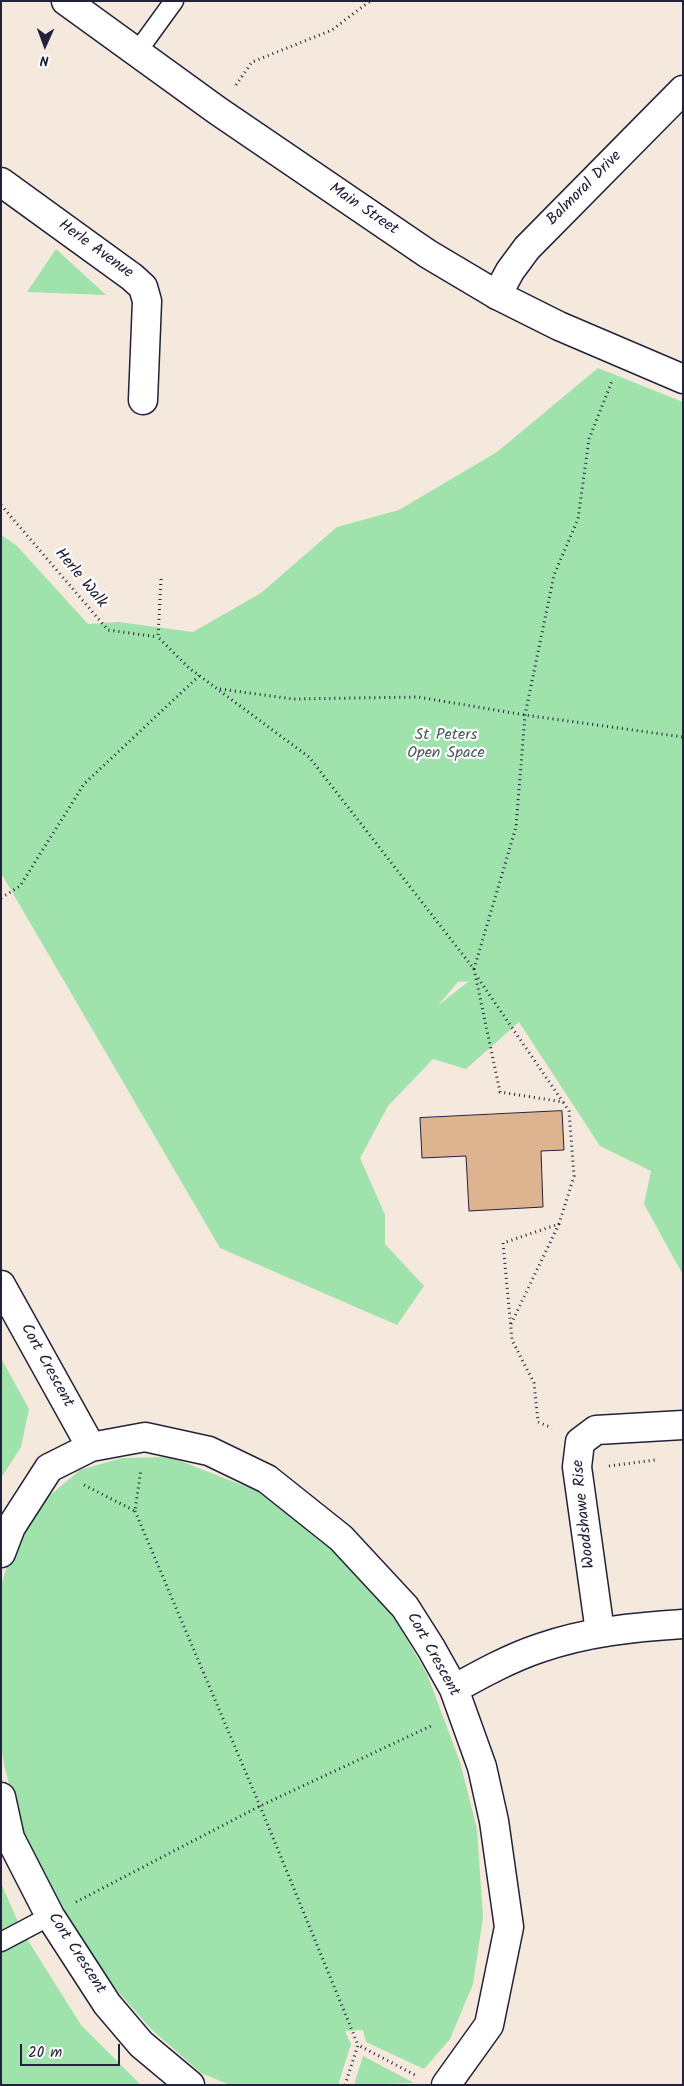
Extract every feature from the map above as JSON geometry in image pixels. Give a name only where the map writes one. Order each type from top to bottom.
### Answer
[{"type":"street","name":"Main Street","points":[[66,1],[218,111],[428,254],[498,296],[622,355],[683,380]]},
{"type":"street","name":"Balmoral Drive","points":[[498,296],[510,271],[526,248],[683,90]]},
{"type":"street","name":"Herle Avenue","points":[[1,182],[132,277],[143,287],[148,301],[143,400]]},
{"type":"street","name":"Cort Crescent","points":[[1,1285],[91,1447]]},
{"type":"street","name":"Woodshawe Rise","points":[[600,1632],[577,1467],[580,1442],[596,1430],[683,1425]]},
{"type":"street","name":"Cort Crescent","points":[[49,1468],[91,1447],[145,1436],[209,1451],[267,1479],[342,1538],[405,1607],[431,1648],[458,1701],[484,1776],[494,1821],[509,1927],[489,2025],[435,2082]]},
{"type":"street","points":[[1,1553],[11,1527],[49,1468]]},
{"type":"street","points":[[458,1701],[488,1670],[540,1648],[600,1632],[683,1624]]},
{"type":"street","name":"Cort Crescent","points":[[1,1797],[10,1838],[50,1916],[107,2004],[141,2044],[190,2085]]},
{"type":"lane","points":[[137,52],[174,1]]},
{"type":"lane","points":[[1,1942],[50,1916]]},
{"type":"path","points":[[218,111],[252,62],[332,30],[370,1]]},
{"type":"path","points":[[474,969],[516,828],[525,715],[554,575],[578,520],[589,439],[622,355]]},
{"type":"path","name":"Herle Walk","points":[[1,505],[108,630],[158,636]]},
{"type":"path","points":[[161,579],[158,636],[189,668],[220,689],[309,757],[474,969],[500,1092],[563,1102]]},
{"type":"path","points":[[1,898],[20,886],[84,784],[200,675]]},
{"type":"path","points":[[220,689],[293,698],[418,697],[525,715],[683,737]]},
{"type":"path","points":[[476,976],[569,1111],[574,1176],[559,1224],[511,1324]]},
{"type":"path","points":[[559,1224],[503,1243],[512,1340],[534,1383],[538,1422],[580,1442]]},
{"type":"path","points":[[145,1436],[135,1511],[260,1806],[358,2045],[345,2085]]},
{"type":"path","points":[[607,1476],[606,1466],[664,1459]]},
{"type":"path","points":[[49,1468],[135,1511]]},
{"type":"path","points":[[50,1916],[458,1701]]},
{"type":"path","points":[[358,2045],[435,2082]]},
{"type":"green space","points":[[56,249],[106,295],[27,292]]},
{"type":"green space","name":"St Peters Open Space","points":[[598,368],[683,402],[683,1275],[644,1204],[651,1171],[600,1146],[519,1022],[466,1069],[433,1059],[388,1106],[360,1158],[385,1215],[385,1244],[424,1286],[397,1325],[220,1248],[1,873],[1,535],[16,545],[88,624],[119,622],[193,632],[261,593],[337,527],[399,510],[497,452]],"holes":[[[469,981],[440,1004],[458,982]]]},
{"type":"green space","points":[[1,1358],[29,1409],[21,1447],[1,1478]]},
{"type":"green space","points":[[170,1457],[265,1494],[334,1545],[393,1616],[427,1674],[460,1762],[477,1829],[483,1917],[473,1984],[450,2039],[424,2069],[366,2042],[363,2030],[345,2031],[351,2044],[338,2085],[230,2085],[201,2073],[151,2029],[114,1987],[54,1896],[23,1834],[5,1769],[1,1746],[1,1586],[16,1537],[49,1496],[80,1470],[122,1458]]},
{"type":"green space","points":[[1,1883],[22,1931],[81,2025],[141,2085],[1,2085]]},
{"type":"green space","points":[[363,2056],[414,2083],[354,2085]]},
{"type":"building","points":[[562,1111],[564,1150],[541,1151],[543,1207],[469,1211],[466,1156],[422,1158],[420,1118]]}]
